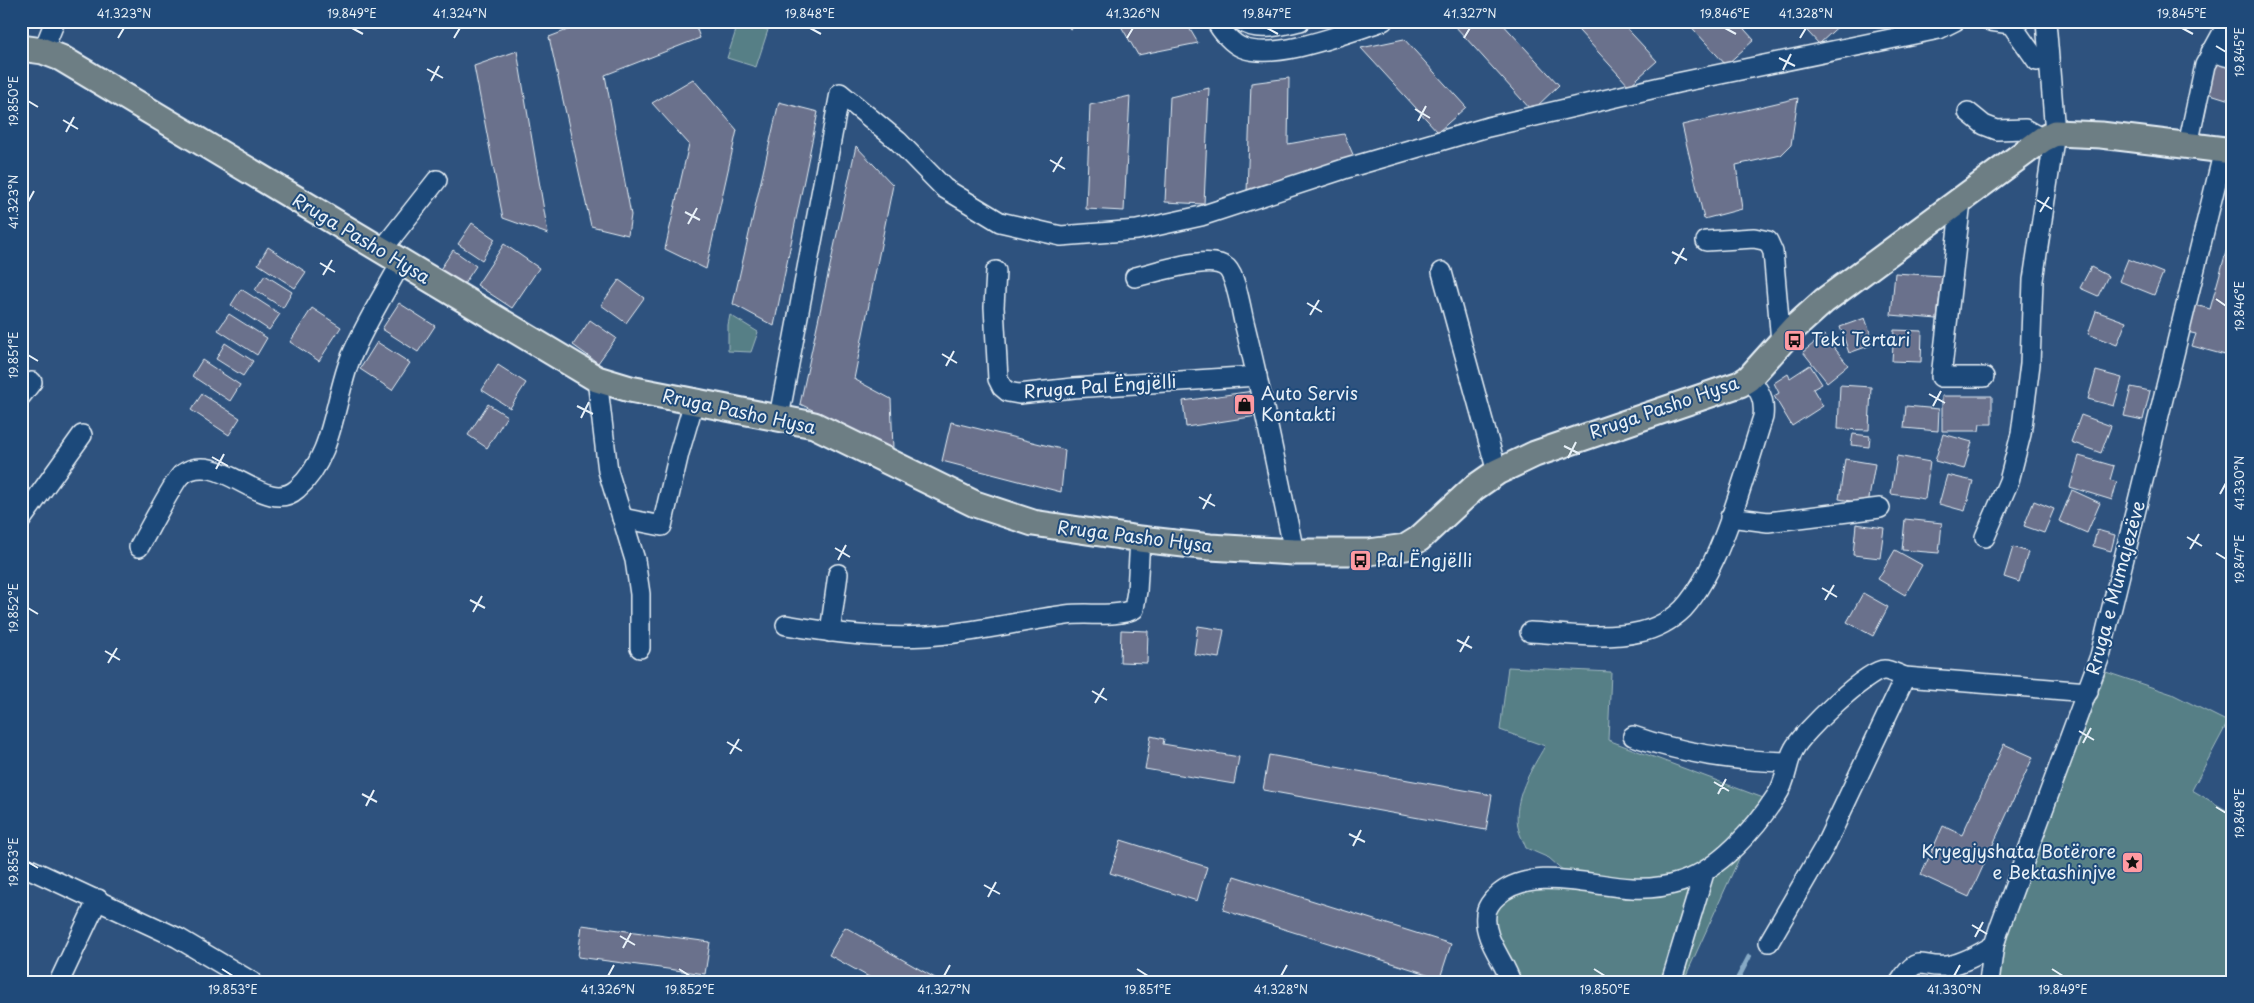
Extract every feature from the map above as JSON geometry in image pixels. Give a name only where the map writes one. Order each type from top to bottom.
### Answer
[{"type":"main road","name":"Rruga Pasho Hysa","points":[[32,50],[70,63],[597,379],[630,389],[814,425],[926,481],[995,512],[1034,523],[1140,539],[1210,547],[1294,552],[1369,552],[1406,547],[1419,540],[1474,488],[1497,472],[1535,454],[1740,384],[1749,378],[1781,342],[1824,301],[2049,136]]},
{"type":"main road","points":[[2049,136],[2101,135],[2228,150]]},
{"type":"street","points":[[32,50],[55,21]]},
{"type":"street","points":[[1216,21],[1227,36],[1242,48],[1263,52],[1296,48],[1382,21]]},
{"type":"street","points":[[1241,21],[1246,25],[1273,27],[1300,21]]},
{"type":"street","points":[[779,417],[840,93],[898,141],[944,188],[1000,222],[1061,236],[1136,230],[1201,216],[1344,168],[1488,127],[1687,80],[1939,30],[1955,21]]},
{"type":"street","points":[[1990,21],[2010,23],[2037,61]]},
{"type":"street","points":[[1984,537],[2009,481],[2021,434],[2030,364],[2033,280],[2049,136],[2046,21]]},
{"type":"street","points":[[2188,145],[2196,101],[2211,52],[2229,21]]},
{"type":"street","points":[[1273,27],[1274,50]]},
{"type":"street","points":[[2211,52],[2233,58]]},
{"type":"street","points":[[1968,112],[1984,125],[1996,130],[2025,129],[2049,136]]},
{"type":"street","name":"Rruga e Mumajezëve","points":[[1510,982],[1486,929],[1486,914],[1492,900],[1505,888],[1520,882],[1541,879],[1633,888],[1660,887],[1680,883],[1704,873],[1738,842],[1767,810],[1779,793],[1786,777],[1788,762],[1805,731],[1846,695],[1877,672],[1885,670],[1905,677],[2088,692],[2109,622],[2228,150]]},
{"type":"street","points":[[139,547],[180,476],[197,468],[215,469],[273,497],[287,495],[297,490],[316,466],[334,418],[350,359],[391,257],[437,180]]},
{"type":"street","points":[[1961,201],[1941,377],[1984,377]]},
{"type":"street","points":[[1706,241],[1754,238],[1768,241],[1773,252],[1781,342]]},
{"type":"street","points":[[1135,277],[1199,263],[1217,263],[1228,268],[1235,284],[1257,376],[1294,552]]},
{"type":"street","name":"Rruga Pal Ëngjëlli","points":[[996,272],[994,307],[998,379],[1002,388],[1008,392],[1020,394],[1073,388],[1257,376]]},
{"type":"street","points":[[1442,272],[1497,472]]},
{"type":"street","points":[[1530,632],[1616,635],[1640,632],[1662,625],[1682,609],[1700,586],[1714,561],[1764,417],[1764,403],[1761,393],[1749,378]]},
{"type":"street","points":[[597,379],[604,446],[622,518],[635,560],[640,594],[640,648]]},
{"type":"street","points":[[622,518],[662,526],[679,453],[694,402]]},
{"type":"street","points":[[21,520],[82,435]]},
{"type":"street","points":[[1730,517],[1768,522],[1880,508]]},
{"type":"street","points":[[786,625],[868,637],[927,636],[978,630],[1018,621],[1080,613],[1127,612],[1134,609],[1140,539]]},
{"type":"street","points":[[830,632],[838,574]]},
{"type":"street","points":[[1769,942],[1825,846],[1905,677]]},
{"type":"street","points":[[1989,982],[1994,945],[2088,692]]},
{"type":"street","points":[[1633,736],[1656,744],[1707,756],[1744,761],[1788,762]]},
{"type":"street","points":[[21,865],[98,899],[186,942],[252,982]]},
{"type":"street","points":[[1671,982],[1704,873]]},
{"type":"street","points":[[59,982],[98,899]]},
{"type":"street","points":[[1900,982],[1908,969],[1915,964],[1946,966],[1964,960],[1994,945]]},
{"type":"green space","points":[[739,21],[768,30],[756,67],[727,58]]},
{"type":"green space","points":[[730,315],[758,332],[751,352],[728,351]]},
{"type":"green space","points":[[1508,667],[1611,672],[1608,740],[1766,799],[1683,982],[1511,982],[1494,945],[1492,900],[1566,873],[1549,858],[1526,848],[1519,830],[1518,805],[1524,785],[1545,746],[1500,730]]},
{"type":"green space","name":"Kryegjyshata Botërore e Bektashinjve","points":[[2106,672],[2172,694],[2228,722],[2192,790],[2233,814],[2233,982],[1996,982],[2014,909]]},
{"type":"building","points":[[591,21],[694,21],[700,38],[605,75],[631,215],[628,235],[591,226],[549,37]]},
{"type":"building","points":[[1065,21],[1082,21],[1070,29]]},
{"type":"building","points":[[1118,21],[1185,21],[1198,43],[1138,55]]},
{"type":"building","points":[[1482,21],[1500,21],[1559,85],[1532,111],[1455,26]]},
{"type":"building","points":[[1570,21],[1620,21],[1657,61],[1629,86]]},
{"type":"building","points":[[1686,21],[1737,21],[1754,40],[1726,65]]},
{"type":"building","points":[[1798,21],[1844,21],[1819,44]]},
{"type":"building","points":[[1404,39],[1466,107],[1438,132],[1361,48]]},
{"type":"building","points":[[517,51],[548,234],[503,218],[474,66]]},
{"type":"building","points":[[2214,63],[2233,69],[2233,101],[2204,92]]},
{"type":"building","points":[[1289,78],[1288,144],[1344,134],[1355,159],[1247,192],[1251,83]]},
{"type":"building","points":[[693,79],[737,130],[706,269],[665,249],[689,144],[652,103]]},
{"type":"building","points":[[1209,88],[1204,204],[1165,202],[1170,97]]},
{"type":"building","points":[[1130,96],[1124,211],[1086,209],[1090,105]]},
{"type":"building","points":[[1798,98],[1791,145],[1781,155],[1736,165],[1742,209],[1704,219],[1682,125]]},
{"type":"building","points":[[779,102],[818,112],[774,326],[733,304]]},
{"type":"building","points":[[856,146],[893,185],[854,379],[891,399],[893,449],[800,404]]},
{"type":"building","points":[[472,223],[495,239],[482,260],[458,244]]},
{"type":"building","points":[[2233,227],[2233,329],[2225,355],[2192,346],[2196,334],[2187,332],[2195,305],[2210,309]]},
{"type":"building","points":[[504,244],[539,268],[512,308],[477,285]]},
{"type":"building","points":[[268,247],[306,272],[295,288],[258,264]]},
{"type":"building","points":[[453,250],[476,266],[462,287],[439,271]]},
{"type":"building","points":[[2128,259],[2163,273],[2154,295],[2119,281]]},
{"type":"building","points":[[2091,267],[2108,276],[2098,296],[2080,288]]},
{"type":"building","points":[[1895,273],[1942,276],[1937,319],[1891,315]]},
{"type":"building","points":[[265,275],[292,292],[283,308],[255,290]]},
{"type":"building","points":[[619,280],[644,298],[626,323],[601,305]]},
{"type":"building","points":[[241,289],[280,314],[269,330],[231,305]]},
{"type":"building","points":[[399,303],[435,326],[418,352],[382,329]]},
{"type":"building","points":[[312,308],[341,327],[319,361],[290,342]]},
{"type":"building","points":[[2096,311],[2126,322],[2117,345],[2088,334]]},
{"type":"building","points":[[229,314],[267,338],[257,355],[218,330]]},
{"type":"building","points":[[1865,318],[1874,344],[1849,353],[1840,327]]},
{"type":"building","points":[[590,320],[616,338],[598,363],[573,345]]},
{"type":"building","points":[[1894,330],[1922,331],[1921,362],[1892,361]]},
{"type":"building","points":[[1824,335],[1848,365],[1827,382],[1803,352]]},
{"type":"building","points":[[377,342],[410,363],[392,390],[360,369]]},
{"type":"building","points":[[225,343],[253,361],[243,376],[216,359]]},
{"type":"building","points":[[202,360],[240,385],[230,401],[192,376]]},
{"type":"building","points":[[498,365],[526,383],[510,408],[482,390]]},
{"type":"building","points":[[1810,365],[1822,384],[1813,389],[1823,406],[1792,426],[1774,396],[1779,393],[1774,383],[1788,374],[1790,378]]},
{"type":"building","points":[[2096,371],[2122,378],[2114,406],[2088,399]]},
{"type":"building","points":[[1840,385],[1871,387],[1869,430],[1838,429]]},
{"type":"building","points":[[2131,387],[2150,391],[2143,420],[2124,416]]},
{"type":"building","points":[[1253,391],[1257,416],[1186,427],[1183,401]]},
{"type":"building","points":[[202,394],[240,418],[229,435],[191,410]]},
{"type":"building","points":[[1942,396],[1992,396],[1992,424],[1980,424],[1979,431],[1942,431]]},
{"type":"building","points":[[488,404],[507,416],[487,448],[468,435]]},
{"type":"building","points":[[1906,406],[1939,409],[1938,431],[1904,428]]},
{"type":"building","points":[[2081,415],[2111,426],[2101,453],[2071,442]]},
{"type":"building","points":[[951,422],[1065,450],[1061,492],[942,461]]},
{"type":"building","points":[[1853,434],[1870,436],[1869,447],[1851,445]]},
{"type":"building","points":[[1943,434],[1972,442],[1964,469],[1935,461]]},
{"type":"building","points":[[1897,456],[1930,462],[1925,499],[1891,494]]},
{"type":"building","points":[[2079,456],[2114,466],[2110,480],[2117,482],[2112,500],[2070,487]]},
{"type":"building","points":[[1845,459],[1875,464],[1868,504],[1839,499]]},
{"type":"building","points":[[1947,475],[1973,481],[1965,511],[1939,504]]},
{"type":"building","points":[[2072,490],[2100,503],[2087,533],[2059,521]]},
{"type":"building","points":[[2034,501],[2054,509],[2044,533],[2024,526]]},
{"type":"building","points":[[1905,519],[1942,523],[1939,553],[1902,550]]},
{"type":"building","points":[[1856,524],[1884,528],[1880,558],[1853,555]]},
{"type":"building","points":[[2097,530],[2115,535],[2111,551],[2093,546]]},
{"type":"building","points":[[2013,547],[2028,552],[2019,582],[2004,577]]},
{"type":"building","points":[[1895,550],[1922,565],[1905,595],[1878,579]]},
{"type":"building","points":[[1863,593],[1888,607],[1873,636],[1847,622]]},
{"type":"building","points":[[1198,626],[1224,630],[1219,658],[1194,654]]},
{"type":"building","points":[[1121,630],[1148,631],[1147,663],[1120,662]]},
{"type":"building","points":[[1151,736],[1164,739],[1163,744],[1239,757],[1234,784],[1145,769]]},
{"type":"building","points":[[2004,744],[2033,757],[1969,897],[1921,875],[1943,826],[1962,835]]},
{"type":"building","points":[[1269,755],[1492,795],[1486,830],[1263,790]]},
{"type":"building","points":[[1121,840],[1207,867],[1197,901],[1110,873]]},
{"type":"building","points":[[1234,876],[1451,944],[1440,978],[1223,910]]},
{"type":"building","points":[[582,925],[710,942],[705,974],[578,957]]},
{"type":"building","points":[[845,927],[942,982],[878,982],[829,955]]},
{"type":"waterway","points":[[1736,982],[1749,957]]},
{"type":"place","name":"Teki Tertari","points":[[1795,340]]},
{"type":"place","name":"Auto Servis Kontakti","points":[[1245,404]]},
{"type":"place","name":"Pal Ëngjëlli","points":[[1360,561]]},
{"type":"place","name":"Kryegjyshata Botërore e Bektashinjve","points":[[2132,862]]}]
